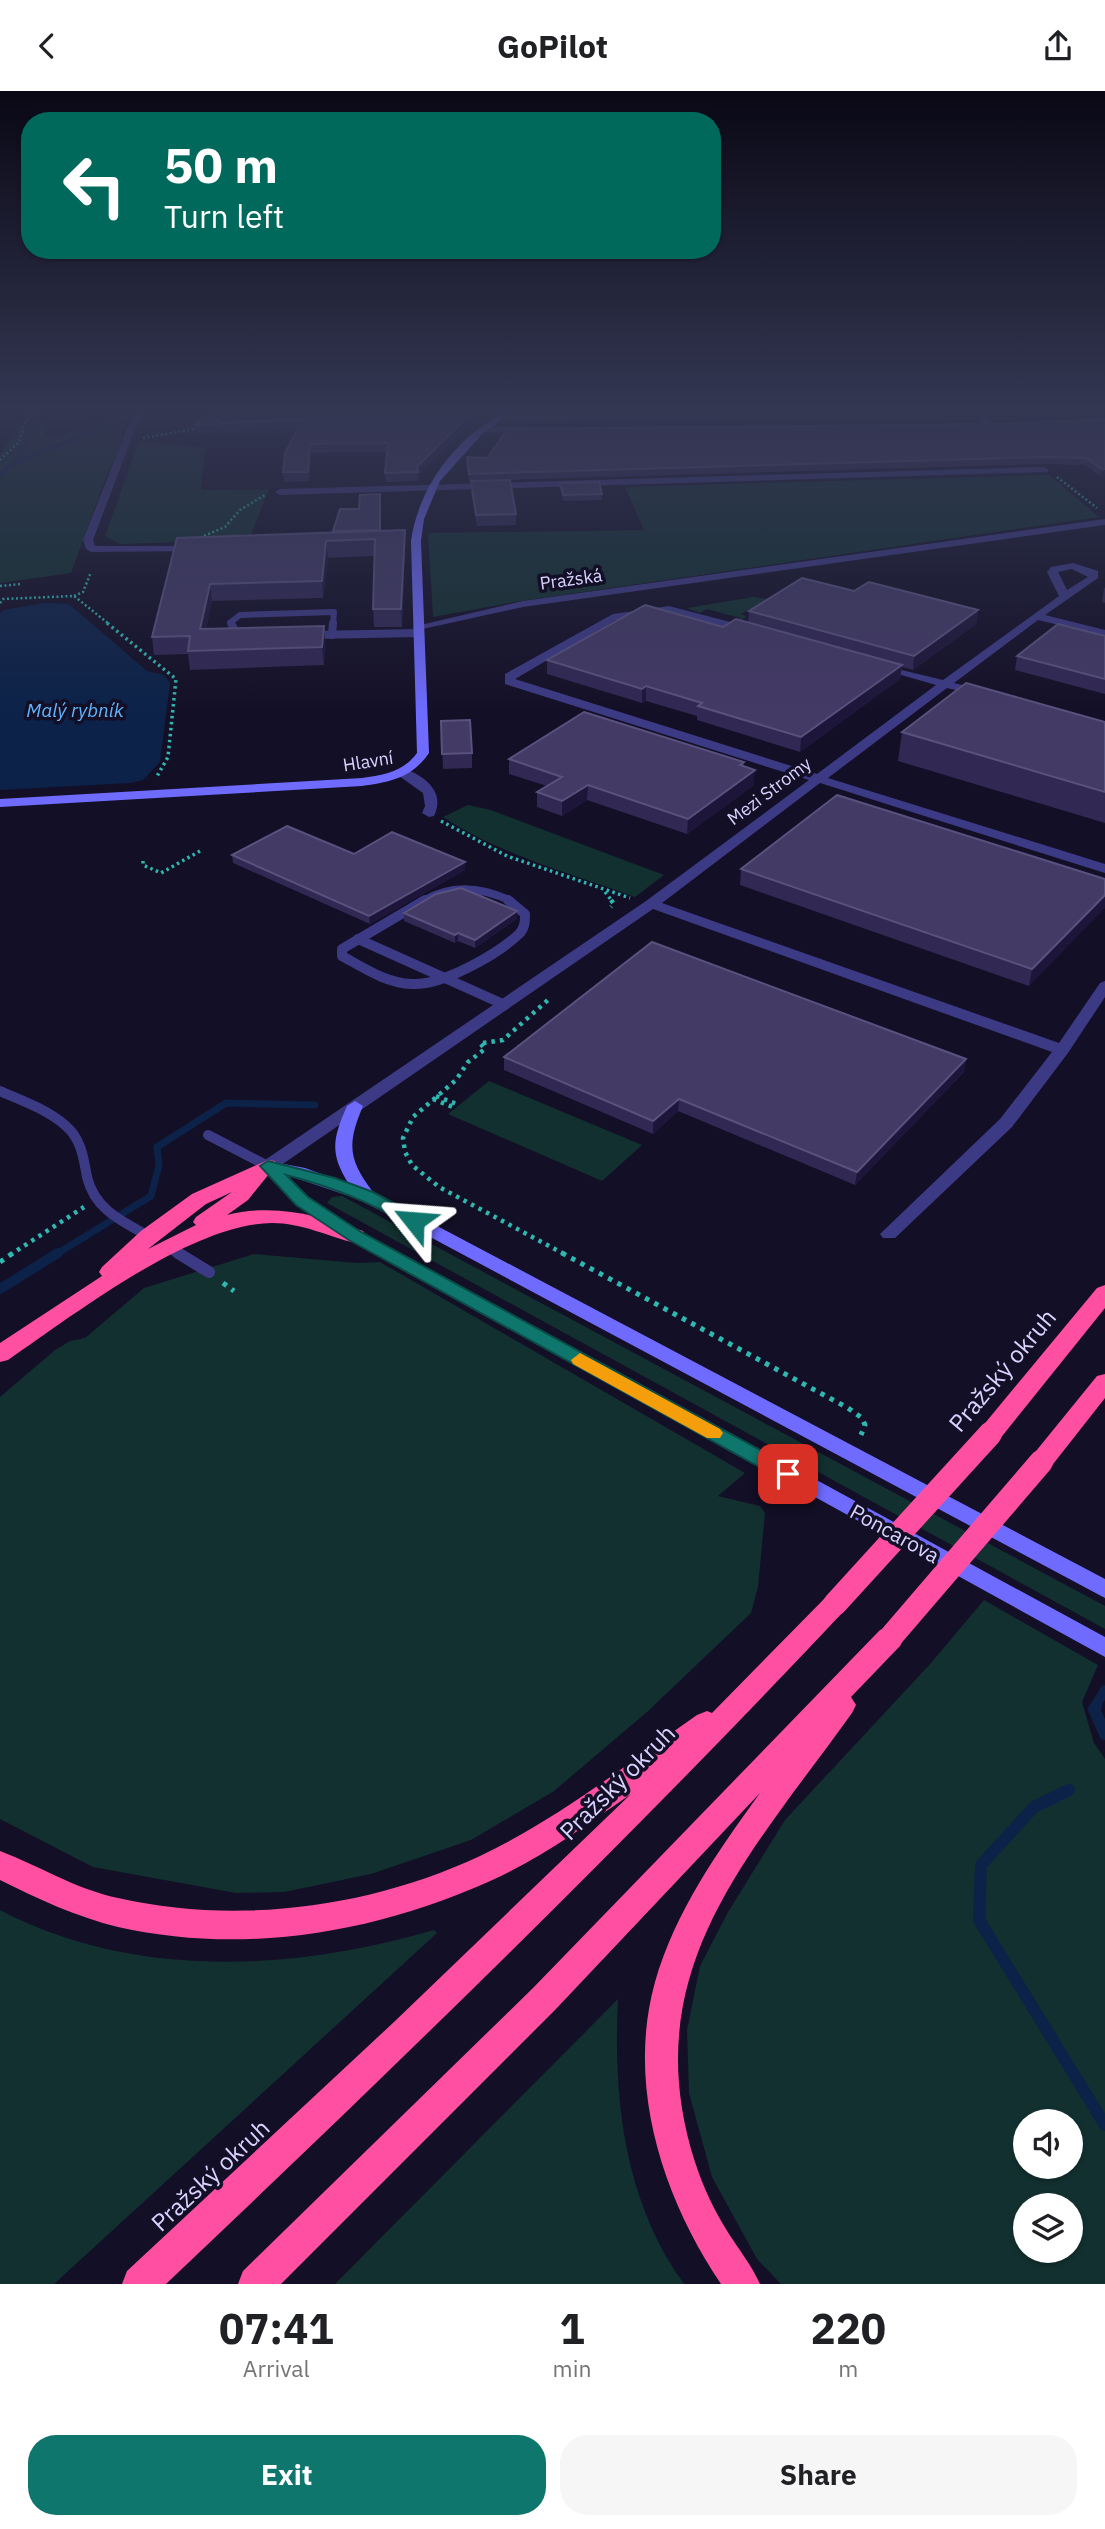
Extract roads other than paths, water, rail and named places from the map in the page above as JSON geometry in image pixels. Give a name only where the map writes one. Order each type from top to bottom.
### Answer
[{"type":"highway","points":[[0,1355],[88,1294],[149,1236],[240,1195],[268,1166]]},
{"type":"highway","points":[[149,1236],[259,1216],[302,1219],[355,1236]]},
{"type":"highway","name":"Pražský okruh","points":[[140,2284],[384,2053],[757,1688],[990,1434],[1105,1293]]},
{"type":"highway","points":[[256,2284],[554,1989],[890,1638],[1041,1462],[1105,1382]]},
{"type":"highway","points":[[742,2284],[709,2237],[678,2166],[662,2089],[661,2051],[665,2009],[686,1940],[721,1875],[890,1638]]},
{"type":"highway","points":[[0,1865],[86,1903],[165,1920],[249,1925],[308,1920],[363,1910],[401,1901],[454,1882],[516,1851],[652,1762],[757,1688]]},
{"type":"street","points":[[100,509],[88,540],[91,549],[202,548]]},
{"type":"street","name":"Hlavní","points":[[0,803],[362,782],[404,773],[416,764],[423,753],[418,630],[410,541],[423,509]]},
{"type":"street","name":"Pražská","points":[[418,630],[523,604],[1105,521]]},
{"type":"street","name":"Mezi Stromy","points":[[268,1166],[651,904],[1065,596]]},
{"type":"street","points":[[763,634],[669,609],[620,616],[602,622],[513,673],[509,676],[509,681],[1105,869]]},
{"type":"street","points":[[1036,615],[1105,633]]},
{"type":"street","points":[[864,661],[994,697]]},
{"type":"street","points":[[404,773],[424,785],[432,795],[433,805],[429,813]]},
{"type":"street","points":[[651,904],[1062,1050]]},
{"type":"street","points":[[889,1234],[1006,1123],[1062,1050],[1105,985]]},
{"type":"street","points":[[355,1106],[345,1128],[342,1157],[348,1171],[367,1196]]},
{"type":"street","points":[[268,1166],[299,1172],[367,1196],[1105,1589]]},
{"type":"street","name":"Poncarova","points":[[268,1166],[302,1201],[355,1236],[1105,1648]]},
{"type":"lane","points":[[250,637],[235,631],[231,622],[240,615],[334,612],[332,635]]},
{"type":"lane","points":[[305,635],[418,630]]},
{"type":"lane","points":[[451,889],[483,890],[519,905],[527,915],[527,925],[520,933],[447,979],[418,984],[394,982],[342,956],[342,949],[358,939],[435,894],[451,889]]},
{"type":"lane","points":[[358,939],[447,979],[499,1009]]},
{"type":"lane","points":[[0,1091],[59,1121],[72,1131],[80,1143],[96,1200],[109,1213],[209,1272]]},
{"type":"lane","points":[[208,1135],[268,1166]]},
{"type":"water","name":"Malý rybník","points":[[44,603],[69,604],[147,671],[164,675],[170,683],[160,762],[143,780],[0,790],[0,614],[3,610]]},
{"type":"waterway","points":[[55,1255],[151,1196],[159,1165],[157,1147],[226,1103],[315,1105]]},
{"type":"waterway","points":[[0,1289],[58,1253]]},
{"type":"waterway","points":[[1095,1707],[1105,1690]]},
{"type":"waterway","points":[[1096,1706],[1094,1709],[1105,1734]]},
{"type":"waterway","points":[[1069,1790],[1034,1807],[981,1865],[979,1920],[1105,2125]]}]
